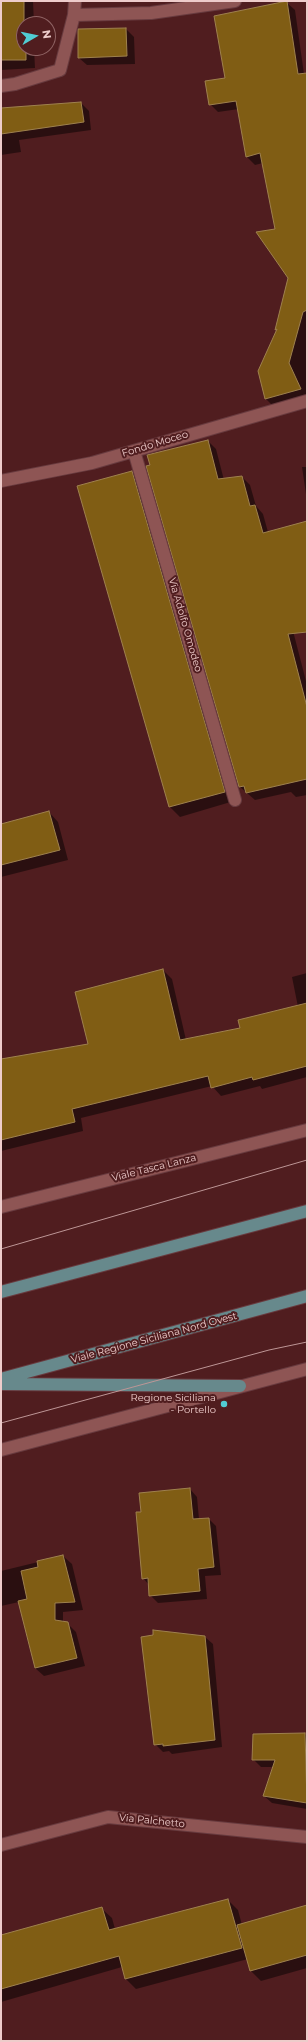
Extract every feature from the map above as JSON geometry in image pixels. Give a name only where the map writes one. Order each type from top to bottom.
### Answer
[{"type":"main road","points":[[1,1292],[307,1211]]},
{"type":"main road","name":"Viale Regione Siciliana Nord Ovest","points":[[1,1379],[307,1296]]},
{"type":"main road","points":[[1,1384],[240,1386]]},
{"type":"street","points":[[1,86],[15,84],[60,70],[74,15],[75,1]]},
{"type":"street","points":[[74,15],[151,7],[236,1]]},
{"type":"street","name":"Fondo Moceo","points":[[1,481],[92,463],[307,401]]},
{"type":"street","name":"Via Adolfo Omodeo","points":[[134,450],[235,800]]},
{"type":"street","name":"Viale Tasca Lanza","points":[[1,1207],[307,1130]]},
{"type":"street","points":[[1,1450],[307,1369]]},
{"type":"street","name":"Via Palchetto","points":[[1,1845],[108,1817],[307,1837]]},
{"type":"building","points":[[1,1],[24,1],[24,16],[16,16],[16,56],[26,56],[26,60],[1,60]]},
{"type":"building","points":[[287,1],[298,74],[307,73],[307,310],[303,312],[289,363],[301,389],[265,399],[258,371],[277,329],[275,330],[288,278],[256,232],[275,229],[260,153],[246,157],[236,101],[209,105],[205,81],[225,78],[214,16]]},
{"type":"building","points":[[126,28],[127,56],[78,58],[78,29]]},
{"type":"building","points":[[81,102],[84,122],[1,134],[1,108]]},
{"type":"building","points":[[208,440],[218,479],[242,476],[250,506],[255,505],[263,533],[307,521],[307,632],[288,634],[307,707],[307,779],[246,793],[244,786],[239,787],[146,466],[150,465],[147,455]]},
{"type":"building","points":[[132,471],[225,792],[169,807],[77,486]]},
{"type":"building","points":[[49,811],[60,850],[1,865],[1,824]]},
{"type":"building","points":[[163,969],[180,1040],[240,1028],[238,1020],[307,1003],[307,1066],[253,1080],[252,1077],[211,1088],[208,1076],[72,1109],[75,1122],[1,1140],[1,1059],[88,1044],[75,992]]},
{"type":"building","points":[[190,1488],[193,1519],[209,1518],[214,1567],[198,1569],[200,1591],[149,1596],[148,1578],[142,1579],[136,1512],[141,1512],[139,1493]]},
{"type":"building","points":[[63,1555],[75,1602],[55,1603],[55,1620],[68,1622],[77,1658],[35,1668],[18,1601],[27,1599],[21,1571],[38,1567],[37,1561]]},
{"type":"building","points":[[153,1630],[205,1636],[215,1740],[163,1746],[163,1744],[154,1745],[141,1637],[153,1635]]},
{"type":"building","points":[[305,1733],[307,1803],[263,1796],[275,1760],[252,1760],[253,1734]]},
{"type":"building","points":[[228,1899],[242,1948],[125,1979],[119,1956],[1,1989],[1,1935],[102,1907],[109,1930]]},
{"type":"building","points":[[307,1905],[307,1955],[250,1971],[237,1925]]},
{"type":"tram line","points":[[1,1249],[307,1160]]},
{"type":"tram line","points":[[1,1423],[269,1350],[307,1342]]},
{"type":"place","name":"Regione Siciliana - Portello","points":[[224,1404]]}]
